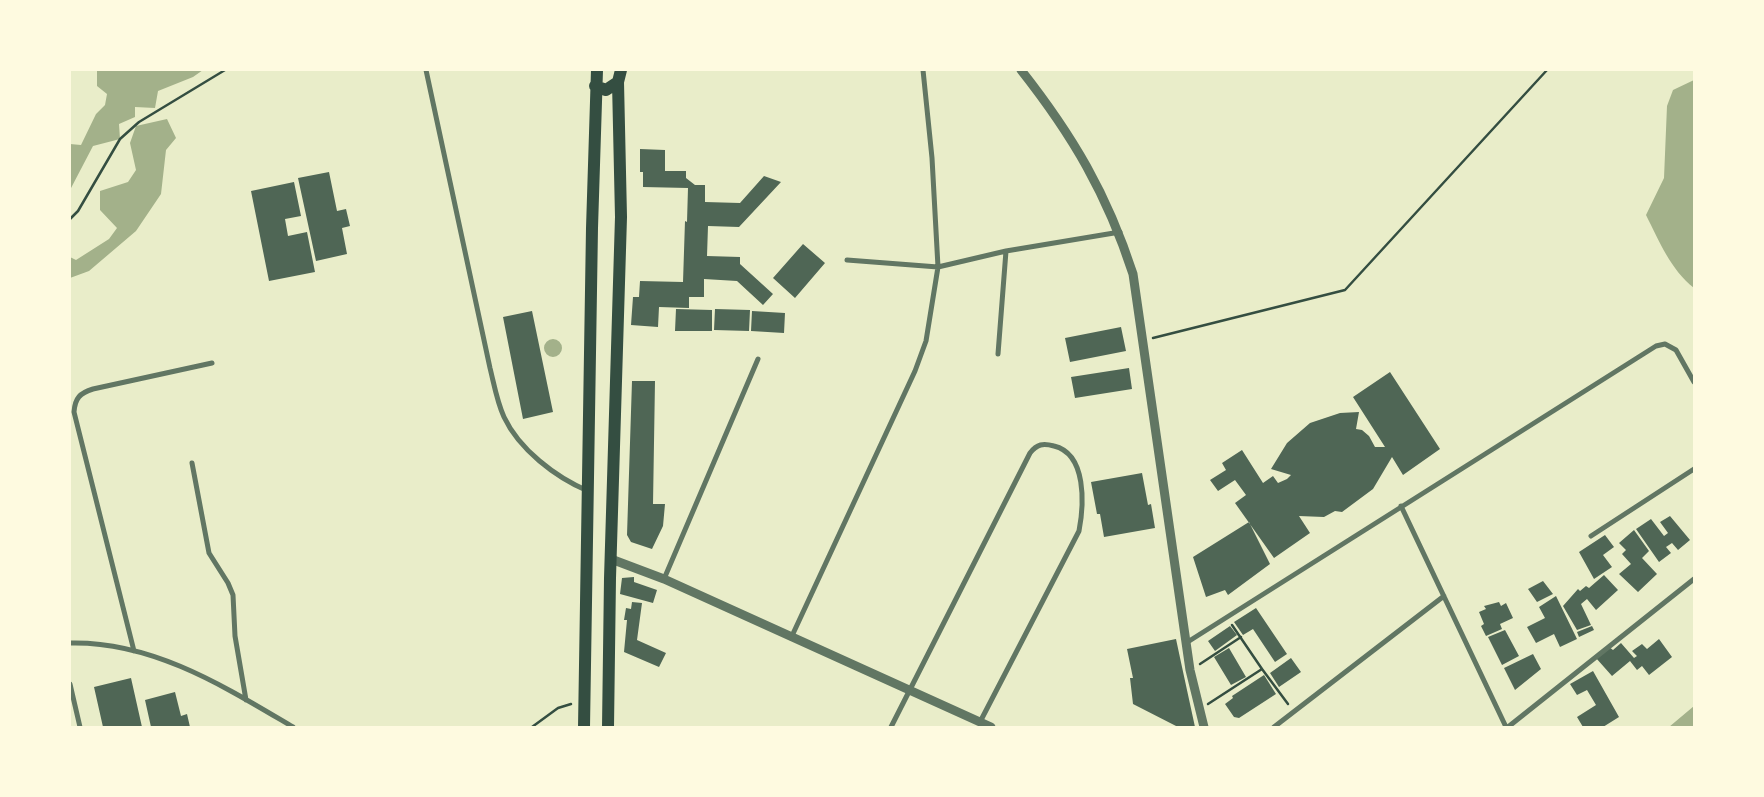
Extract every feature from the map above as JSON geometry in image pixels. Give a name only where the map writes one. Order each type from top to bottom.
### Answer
[{"type":"main road","points":[[584,727],[595,86],[597,70]]},
{"type":"main road","points":[[595,86],[606,90],[620,76]]},
{"type":"main road","points":[[608,727],[608,667],[621,217],[620,76]]},
{"type":"main road","points":[[584,674],[597,680],[604,676],[608,667]]},
{"type":"main road","points":[[584,700],[592,689],[599,690],[608,696]]},
{"type":"street","points":[[426,70],[490,368],[503,415],[510,429],[526,447],[565,479],[588,491]]},
{"type":"street","points":[[791,638],[915,372],[926,341],[938,267],[932,158],[922,70]]},
{"type":"street","points":[[1021,70],[1051,108],[1086,164],[1120,232],[1132,274],[1190,670],[1204,727]]},
{"type":"street","points":[[847,260],[938,267],[1006,251],[1120,232]]},
{"type":"street","points":[[998,354],[1006,251]]},
{"type":"street","points":[[1186,643],[1656,346],[1665,344],[1676,350],[1694,382]]},
{"type":"street","points":[[664,579],[758,359]]},
{"type":"street","points":[[134,651],[74,412],[75,401],[82,393],[93,389],[212,363]]},
{"type":"street","points":[[891,727],[1030,453],[1036,446],[1043,444],[1056,447],[1071,455],[1076,465],[1082,494],[1079,531],[980,722]]},
{"type":"street","points":[[192,462],[209,553],[228,582],[233,595],[235,636],[246,700]]},
{"type":"street","points":[[1590,536],[1694,468]]},
{"type":"street","points":[[1401,506],[1507,727],[1694,579]]},
{"type":"street","points":[[611,559],[664,579],[791,638],[992,727]]},
{"type":"street","points":[[1274,727],[1444,596]]},
{"type":"street","points":[[70,643],[104,645],[134,651],[200,674],[293,727]]},
{"type":"street","points":[[70,684],[80,727]]},
{"type":"path","points":[[70,219],[78,211],[120,139],[139,122],[225,70]]},
{"type":"path","points":[[1141,340],[1344,290],[1547,70]]},
{"type":"path","points":[[1228,618],[1262,669],[1294,711]]},
{"type":"path","points":[[1190,670],[1240,637]]},
{"type":"path","points":[[1199,710],[1262,669]]},
{"type":"path","points":[[532,727],[558,708],[584,700]]},
{"type":"shaded area","points":[[97,70],[203,70],[193,77],[158,91],[155,108],[135,107],[135,117],[119,124],[120,139],[93,146],[70,190],[70,144],[81,145],[96,114],[105,105],[107,94],[97,86]]},
{"type":"shaded area","points":[[1694,80],[1694,288],[1672,264],[1646,215],[1664,178],[1667,106],[1673,90]]},
{"type":"shaded area","points":[[167,119],[176,138],[166,150],[161,194],[136,231],[89,271],[70,278],[70,257],[76,260],[109,239],[117,228],[100,210],[100,191],[128,182],[136,170],[130,143],[136,126]]},
{"type":"shaded area","points":[[553,339],[559,342],[562,348],[559,354],[553,357],[547,354],[544,348],[547,342]]},
{"type":"shaded area","points":[[1694,706],[1694,727],[1669,727]]},
{"type":"building","points":[[640,149],[665,150],[665,171],[686,171],[686,178],[695,185],[705,185],[705,202],[740,203],[764,176],[781,182],[739,227],[708,226],[707,256],[740,257],[740,264],[773,294],[763,305],[737,281],[704,279],[704,297],[689,297],[689,308],[659,307],[658,327],[631,325],[633,297],[639,297],[640,281],[683,282],[685,221],[687,222],[688,188],[643,187],[643,172],[640,172]]},
{"type":"building","points":[[329,172],[337,211],[346,209],[350,226],[342,228],[347,254],[316,261],[298,178]]},
{"type":"building","points":[[294,182],[301,216],[285,219],[288,236],[307,232],[315,272],[269,281],[251,191]]},
{"type":"building","points":[[803,244],[825,263],[795,298],[773,278]]},
{"type":"building","points":[[676,309],[712,310],[712,331],[675,331]]},
{"type":"building","points":[[715,309],[750,310],[749,331],[714,330]]},
{"type":"building","points":[[532,311],[553,412],[523,419],[503,317]]},
{"type":"building","points":[[752,311],[785,313],[784,333],[751,331]]},
{"type":"building","points":[[1121,327],[1126,351],[1070,362],[1065,338]]},
{"type":"building","points":[[1129,368],[1132,389],[1075,398],[1071,377]]},
{"type":"building","points":[[1390,372],[1440,449],[1403,475],[1392,457],[1373,489],[1342,512],[1335,511],[1324,517],[1299,516],[1310,533],[1274,558],[1235,503],[1246,495],[1235,480],[1218,491],[1210,480],[1226,470],[1222,463],[1242,450],[1263,483],[1273,476],[1278,483],[1287,479],[1291,475],[1271,469],[1287,443],[1310,423],[1340,413],[1359,412],[1356,429],[1362,430],[1369,436],[1375,447],[1385,447],[1353,397]]},
{"type":"building","points":[[632,381],[655,381],[653,504],[665,504],[663,526],[652,549],[631,542],[627,535]]},
{"type":"building","points":[[1142,473],[1148,505],[1151,504],[1155,528],[1104,537],[1100,514],[1097,514],[1091,482]]},
{"type":"building","points":[[1670,516],[1690,540],[1678,550],[1672,543],[1666,547],[1671,553],[1659,562],[1636,529],[1651,519],[1664,536],[1668,533],[1660,522]]},
{"type":"building","points":[[1249,522],[1270,564],[1228,595],[1225,590],[1206,597],[1193,557]]},
{"type":"building","points":[[1634,530],[1649,551],[1642,558],[1657,574],[1638,592],[1619,574],[1631,564],[1622,554],[1626,550],[1619,543]]},
{"type":"building","points":[[1605,535],[1614,547],[1603,555],[1612,567],[1594,579],[1579,552]]},
{"type":"building","points":[[1604,575],[1618,590],[1596,610],[1587,599],[1581,604],[1591,625],[1577,630],[1563,606],[1578,589],[1580,591],[1586,586],[1589,588]]},
{"type":"building","points":[[634,577],[634,582],[657,590],[653,603],[620,594],[622,578]]},
{"type":"building","points":[[1543,581],[1553,594],[1537,602],[1528,589]]},
{"type":"building","points":[[1556,596],[1577,639],[1560,647],[1554,634],[1536,643],[1527,627],[1545,618],[1539,607]]},
{"type":"building","points":[[632,602],[642,603],[637,640],[666,653],[659,667],[624,652],[627,620],[624,620],[626,608],[631,609]]},
{"type":"building","points":[[1499,602],[1501,606],[1506,603],[1513,618],[1500,624],[1502,629],[1486,636],[1481,626],[1484,624],[1479,612],[1486,609],[1484,606]]},
{"type":"building","points":[[1256,608],[1287,654],[1275,662],[1253,629],[1243,635],[1234,622]]},
{"type":"building","points":[[1230,626],[1237,635],[1215,651],[1208,641]]},
{"type":"building","points":[[1592,626],[1594,630],[1579,637],[1577,632]]},
{"type":"building","points":[[1505,630],[1519,656],[1502,665],[1488,637]]},
{"type":"building","points":[[1176,639],[1195,727],[1178,727],[1133,704],[1130,678],[1133,678],[1127,649]]},
{"type":"building","points":[[1659,639],[1672,657],[1649,675],[1642,666],[1637,670],[1630,661],[1612,676],[1596,658],[1609,647],[1613,650],[1621,643],[1634,658],[1637,656],[1632,651],[1642,644],[1647,649]]},
{"type":"building","points":[[1229,648],[1246,677],[1231,685],[1214,657]]},
{"type":"building","points":[[1533,654],[1541,669],[1515,690],[1504,668]]},
{"type":"building","points":[[1291,658],[1301,672],[1279,687],[1270,673]]},
{"type":"building","points":[[1593,671],[1619,717],[1603,727],[1583,727],[1577,717],[1596,705],[1587,690],[1577,695],[1570,684]]},
{"type":"building","points":[[1264,675],[1276,694],[1239,718],[1234,717],[1225,704],[1233,698],[1232,696]]},
{"type":"building","points":[[131,678],[142,727],[103,727],[94,687]]},
{"type":"building","points":[[175,692],[181,716],[187,714],[190,727],[151,727],[145,700]]}]
